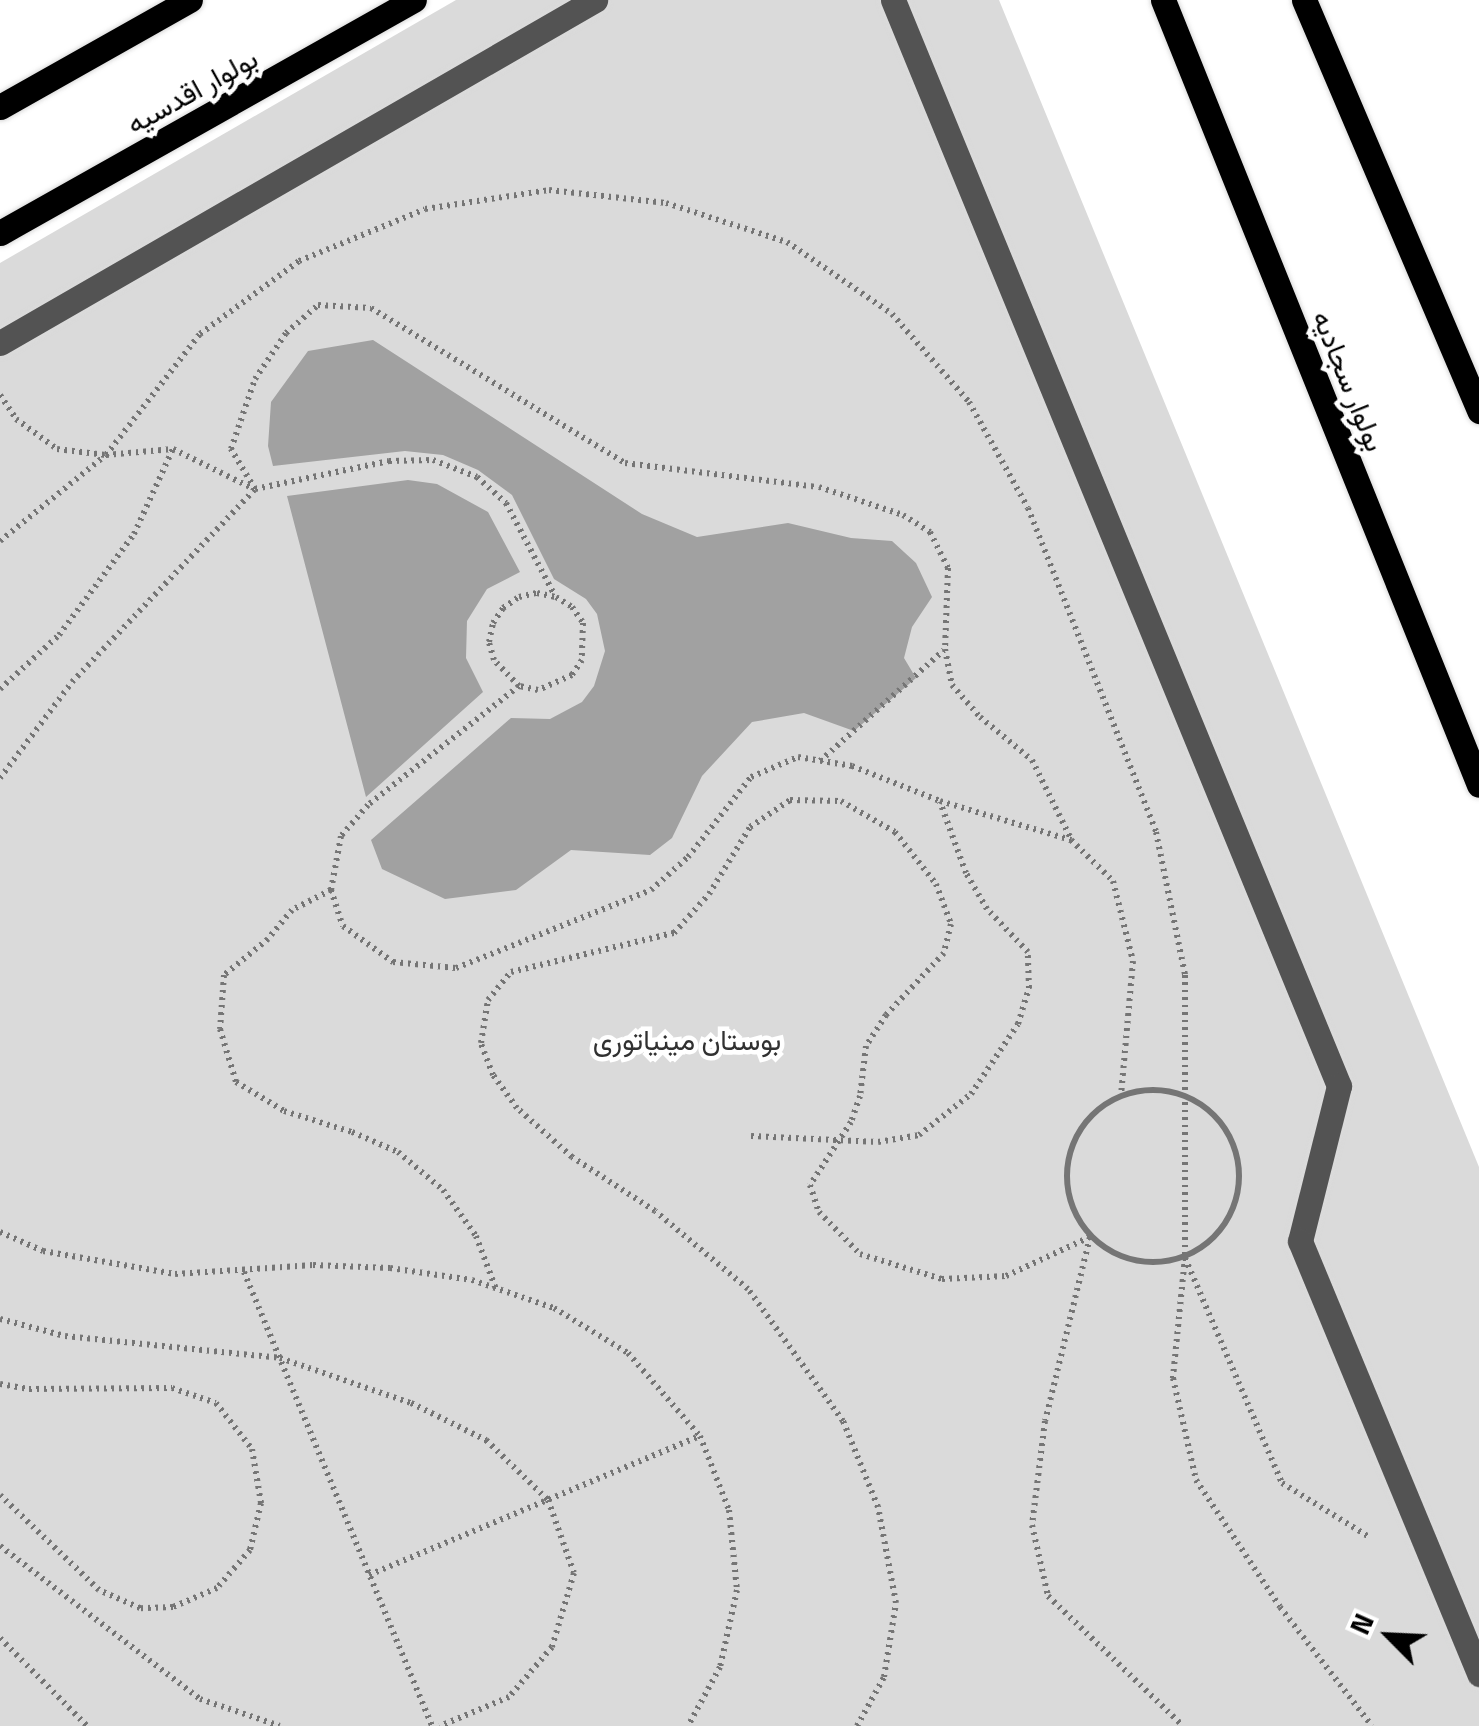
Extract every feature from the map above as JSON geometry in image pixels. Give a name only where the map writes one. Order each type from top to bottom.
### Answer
[{"type":"main road","points":[[0,107],[190,0]]},
{"type":"main road","name":"بولوار اقدسیه","points":[[0,233],[414,0]]},
{"type":"main road","name":"بولوار سجادیه","points":[[1164,0],[1479,785]]},
{"type":"main road","points":[[1304,0],[1479,410]]},
{"type":"street","points":[[0,342],[595,0]]},
{"type":"street","points":[[894,0],[1339,1086],[1300,1241],[1479,1674]]},
{"type":"path","points":[[0,541],[106,455],[200,334],[299,262],[425,208],[550,190],[666,203],[787,242],[892,314],[969,402],[1028,508],[1156,832],[1185,974],[1185,1257],[1174,1378],[1196,1480],[1280,1607],[1372,1726]]},
{"type":"path","points":[[255,489],[231,449],[254,379],[286,333],[318,305],[371,308],[625,463],[819,487],[903,515],[930,532],[948,568],[945,649],[952,685],[980,717],[1032,760],[1071,840],[1113,881],[1134,961],[1121,1095]]},
{"type":"path","points":[[0,395],[16,419],[57,449],[106,455],[174,449],[255,489]]},
{"type":"path","points":[[0,689],[59,635],[134,534],[174,449]]},
{"type":"path","points":[[0,778],[72,682],[255,489],[389,461],[433,460],[477,477],[506,503],[556,596]]},
{"type":"path","points":[[538,592],[556,596],[572,607],[583,623],[582,660],[572,676],[556,686],[538,690],[520,686],[494,660],[489,642],[493,623],[503,608],[520,597],[538,592]]},
{"type":"path","points":[[820,760],[945,649]]},
{"type":"path","points":[[520,686],[368,805],[340,836],[331,890],[343,926],[393,962],[456,968],[651,890],[688,857],[751,776],[798,757],[852,766],[940,801],[1071,840]]},
{"type":"path","points":[[857,1726],[884,1678],[896,1603],[878,1507],[842,1421],[748,1289],[655,1211],[572,1157],[518,1108],[494,1076],[480,1042],[488,1000],[511,972],[674,933],[709,894],[750,828],[790,800],[841,802],[895,832],[936,884],[951,924],[944,953],[886,1015],[866,1046],[860,1096],[839,1140],[810,1185],[819,1212],[860,1254],[942,1279],[1006,1276],[1090,1237]]},
{"type":"path","points":[[751,1136],[878,1142],[919,1135],[970,1094],[1018,1024],[1029,988],[1028,952],[980,897],[940,801]]},
{"type":"path","points":[[331,890],[292,910],[268,939],[224,975],[220,1029],[236,1082],[284,1112],[352,1132],[398,1152],[444,1190],[476,1236],[496,1288]]},
{"type":"path","points":[[1154,1088],[1187,1096],[1216,1115],[1234,1143],[1240,1176],[1233,1210],[1213,1238],[1185,1257],[1152,1264],[1118,1256],[1090,1237],[1072,1208],[1066,1175],[1073,1142],[1092,1113],[1121,1095],[1154,1088]]},
{"type":"path","points":[[0,1232],[43,1252],[176,1274],[313,1266],[390,1268],[472,1280],[554,1308],[628,1352],[700,1436],[729,1510],[738,1590],[720,1667],[688,1726]]},
{"type":"path","points":[[1090,1237],[1045,1421],[1032,1525],[1048,1596],[1183,1726]]},
{"type":"path","points":[[1185,1257],[1282,1483],[1441,1582]]},
{"type":"path","points":[[244,1272],[432,1726]]},
{"type":"path","points":[[0,1319],[66,1336],[280,1358],[411,1403],[486,1440],[548,1500],[574,1574],[552,1648],[509,1697],[440,1726]]},
{"type":"path","points":[[0,1384],[29,1390],[172,1388],[216,1403],[252,1448],[261,1503],[250,1550],[216,1588],[173,1607],[140,1608],[100,1590],[0,1495]]},
{"type":"path","points":[[370,1575],[700,1436]]},
{"type":"path","points":[[0,1546],[200,1698],[280,1726]]},
{"type":"path","points":[[0,1638],[87,1726]]},
{"type":"green space","name":"بوستان مینیاتوری","points":[[456,0],[999,0],[1479,1167],[1479,1726],[0,1726],[0,263]]},
{"type":"shaded area","points":[[373,340],[642,514],[697,537],[788,523],[851,538],[892,541],[916,563],[932,597],[912,627],[904,658],[916,678],[854,731],[804,713],[752,722],[702,776],[672,838],[650,855],[571,850],[516,890],[445,899],[382,869],[371,840],[511,718],[550,719],[582,702],[594,686],[605,651],[597,614],[586,599],[554,579],[512,495],[478,470],[443,455],[405,451],[273,466],[268,446],[271,402],[308,351]]},
{"type":"shaded area","points":[[408,480],[437,484],[488,512],[520,572],[487,589],[467,621],[466,658],[483,692],[366,797],[287,496]]}]
